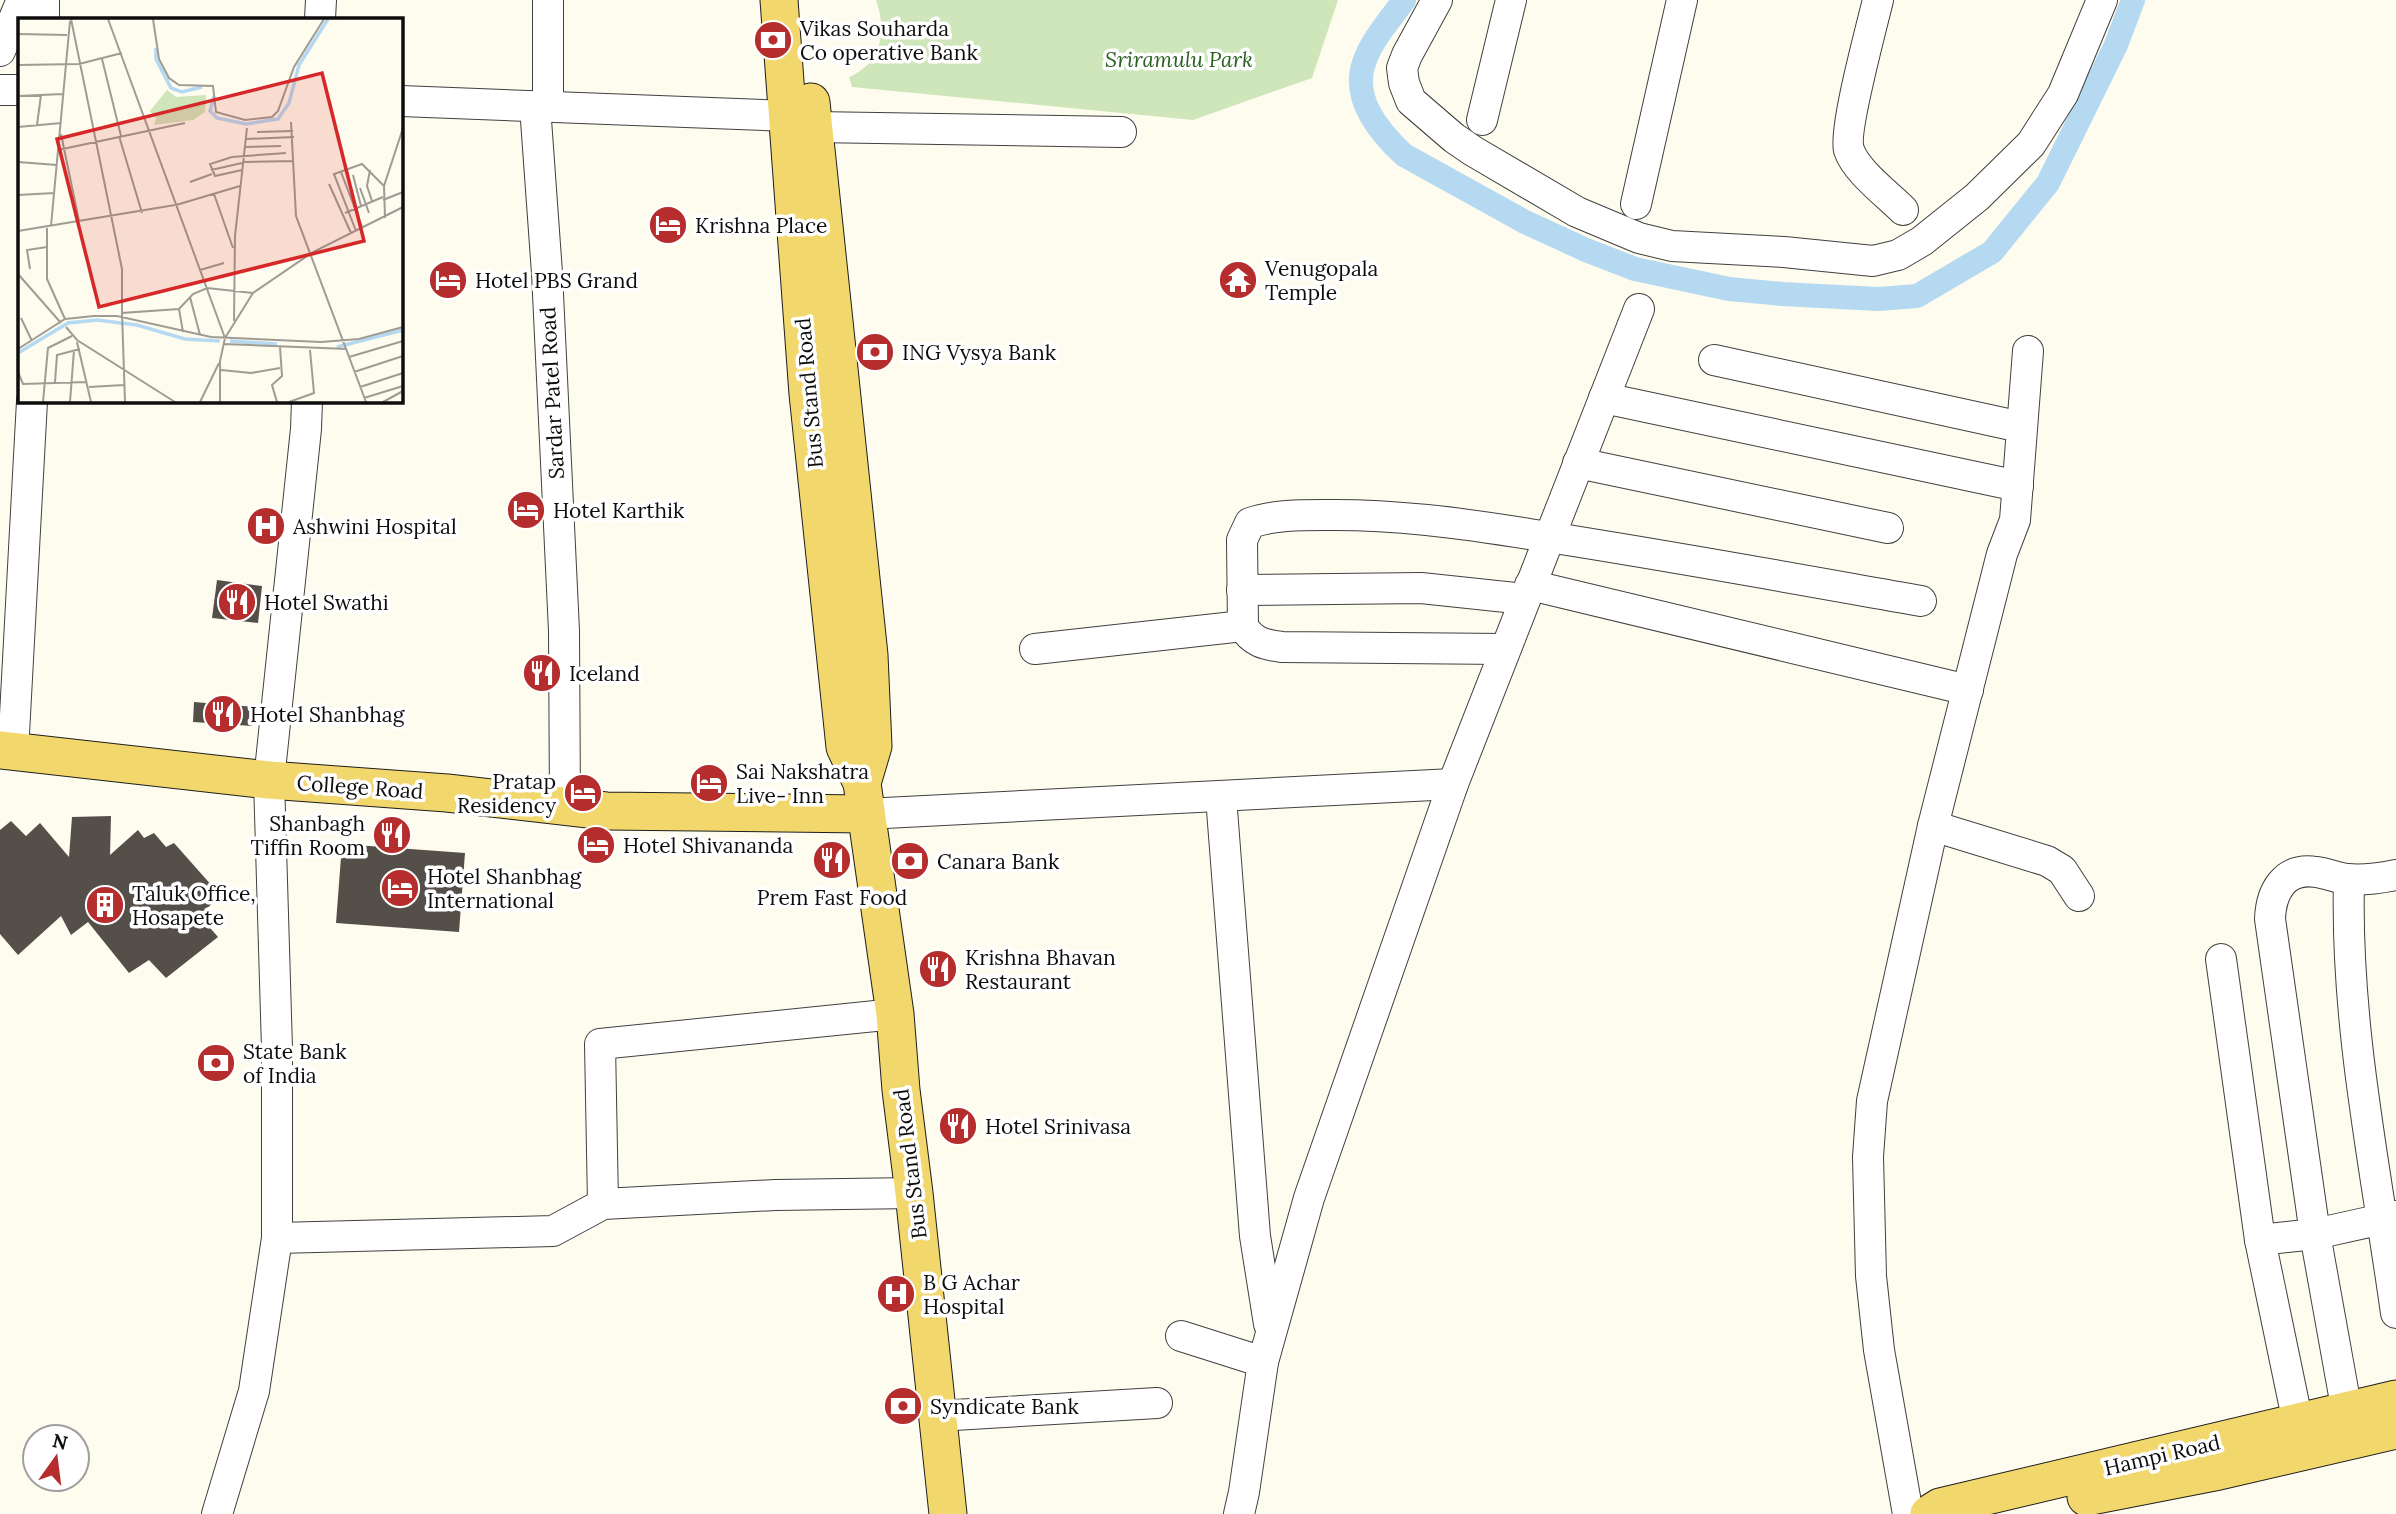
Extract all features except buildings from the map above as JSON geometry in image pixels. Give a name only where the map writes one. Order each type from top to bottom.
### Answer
[{"type":"main road","name":"Bus Stand Road","points":[[779,0],[801,121],[869,655],[873,746],[863,798],[895,1014],[948,1514]]},
{"type":"main road","name":"Bus Stand Road","points":[[801,0],[801,121]]},
{"type":"main road","name":"College Road","points":[[7,751],[269,780],[447,793],[606,811],[720,814],[863,798]]},
{"type":"main road","name":"Hampi Road","points":[[1929,1514],[1940,1507],[2396,1399]]},
{"type":"main road","points":[[1999,1514],[2219,1471],[2396,1430]]},
{"type":"street","points":[[0,51],[22,0]]},
{"type":"street","points":[[44,0],[44,18]]},
{"type":"street","points":[[320,18],[321,0]]},
{"type":"street","name":"Sardar Patel Road","points":[[548,0],[541,107],[564,631],[565,806]]},
{"type":"street","points":[[1437,0],[1407,55],[1402,68],[1404,83],[1411,101],[1454,138],[1482,157],[1577,212],[1639,238],[1672,246],[1784,252],[1872,261],[1898,255],[1922,241],[1977,197],[2031,144],[2063,94],[2102,0]]},
{"type":"street","points":[[1482,120],[1511,0]]},
{"type":"street","points":[[1636,204],[1682,0]]},
{"type":"street","points":[[1878,0],[1850,122],[1848,148],[1857,164],[1903,211]]},
{"type":"street","points":[[0,90],[18,90]]},
{"type":"street","points":[[402,101],[801,121],[1121,132]]},
{"type":"street","points":[[1239,1514],[1267,1348],[1309,1198],[1453,783],[1639,309]]},
{"type":"street","points":[[1908,1514],[1879,1350],[1871,1276],[1868,1157],[1872,1101],[1933,826],[2002,554],[2015,520],[2028,351]]},
{"type":"street","points":[[1714,360],[2021,427]]},
{"type":"street","points":[[1604,398],[2018,486]]},
{"type":"street","points":[[7,751],[32,402]]},
{"type":"street","points":[[217,1514],[254,1391],[277,1238],[277,1049],[269,780],[307,402]]},
{"type":"street","points":[[1578,463],[1888,528]]},
{"type":"street","points":[[1505,649],[1282,648],[1265,645],[1249,636],[1243,626],[1242,540],[1250,523],[1260,520],[1366,514],[1454,522],[1648,552],[1921,601]]},
{"type":"street","points":[[1242,590],[1421,587],[1528,592],[1968,690]]},
{"type":"street","points":[[1035,649],[1243,626]]},
{"type":"street","points":[[863,798],[1220,797],[1453,783]]},
{"type":"street","points":[[1220,797],[1255,1236],[1267,1348]]},
{"type":"street","points":[[1933,826],[2047,861],[2062,870],[2079,896]]},
{"type":"street","points":[[2347,1412],[2315,1234],[2270,919],[2271,901],[2278,886],[2296,873],[2313,871],[2349,880],[2396,875]]},
{"type":"street","points":[[2349,880],[2349,967],[2358,1062],[2389,1217],[2396,1313]]},
{"type":"street","points":[[2221,959],[2260,1240],[2298,1423]]},
{"type":"street","points":[[603,1204],[600,1044],[895,1014]]},
{"type":"street","points":[[277,1238],[553,1231],[603,1204],[775,1195],[914,1193]]},
{"type":"street","points":[[2260,1240],[2315,1234],[2389,1217]]},
{"type":"street","points":[[1255,1236],[1293,1255]]},
{"type":"street","points":[[1181,1336],[1267,1348]]},
{"type":"street","points":[[937,1416],[1157,1403]]},
{"type":"green space","name":"Sriramulu Park","points":[[876,0],[1338,0],[1312,78],[1193,120],[852,87],[849,77],[869,63],[879,45],[881,23]]},
{"type":"waterway","points":[[1404,0],[1377,36],[1361,74],[1361,87],[1369,112],[1376,124],[1404,155],[1525,222],[1635,269],[1729,289],[1878,299],[1917,296],[1992,252],[2048,183],[2116,45],[2133,0]]},
{"type":"place","name":"Vikas Souharda Co operative Bank","points":[[773,40]]},
{"type":"place","name":"Krishna Place","points":[[668,225]]},
{"type":"place","name":"Hotel PBS Grand","points":[[448,280]]},
{"type":"place","name":"Venugopala Temple","points":[[1238,280]]},
{"type":"place","name":"ING Vysya Bank","points":[[875,352]]},
{"type":"place","name":"Hotel Karthik","points":[[526,510]]},
{"type":"place","name":"Ashwini Hospital","points":[[266,526]]},
{"type":"place","name":"Hotel Swathi","points":[[237,602]]},
{"type":"place","name":"Iceland","points":[[542,673]]},
{"type":"place","name":"Hotel Shanbhag","points":[[223,714]]},
{"type":"place","name":"Sai Nakshatra Live- Inn","points":[[709,783]]},
{"type":"place","name":"Pratap Residency","points":[[583,793]]},
{"type":"place","name":"Shanbagh Tiffin Room","points":[[392,835]]},
{"type":"place","name":"Hotel Shivananda","points":[[596,845]]},
{"type":"place","name":"Prem Fast Food","points":[[832,860]]},
{"type":"place","name":"Canara Bank","points":[[910,861]]},
{"type":"place","name":"Hotel Shanbhag International","points":[[400,888]]},
{"type":"place","name":"Taluk Office, Hosapete","points":[[105,905]]},
{"type":"place","name":"Krishna Bhavan Restaurant","points":[[938,969]]},
{"type":"place","name":"State Bank of India","points":[[216,1063]]},
{"type":"place","name":"Hotel Srinivasa","points":[[958,1126]]},
{"type":"place","name":"B G Achar Hospital","points":[[896,1294]]},
{"type":"place","name":"Syndicate Bank","points":[[903,1406]]}]
